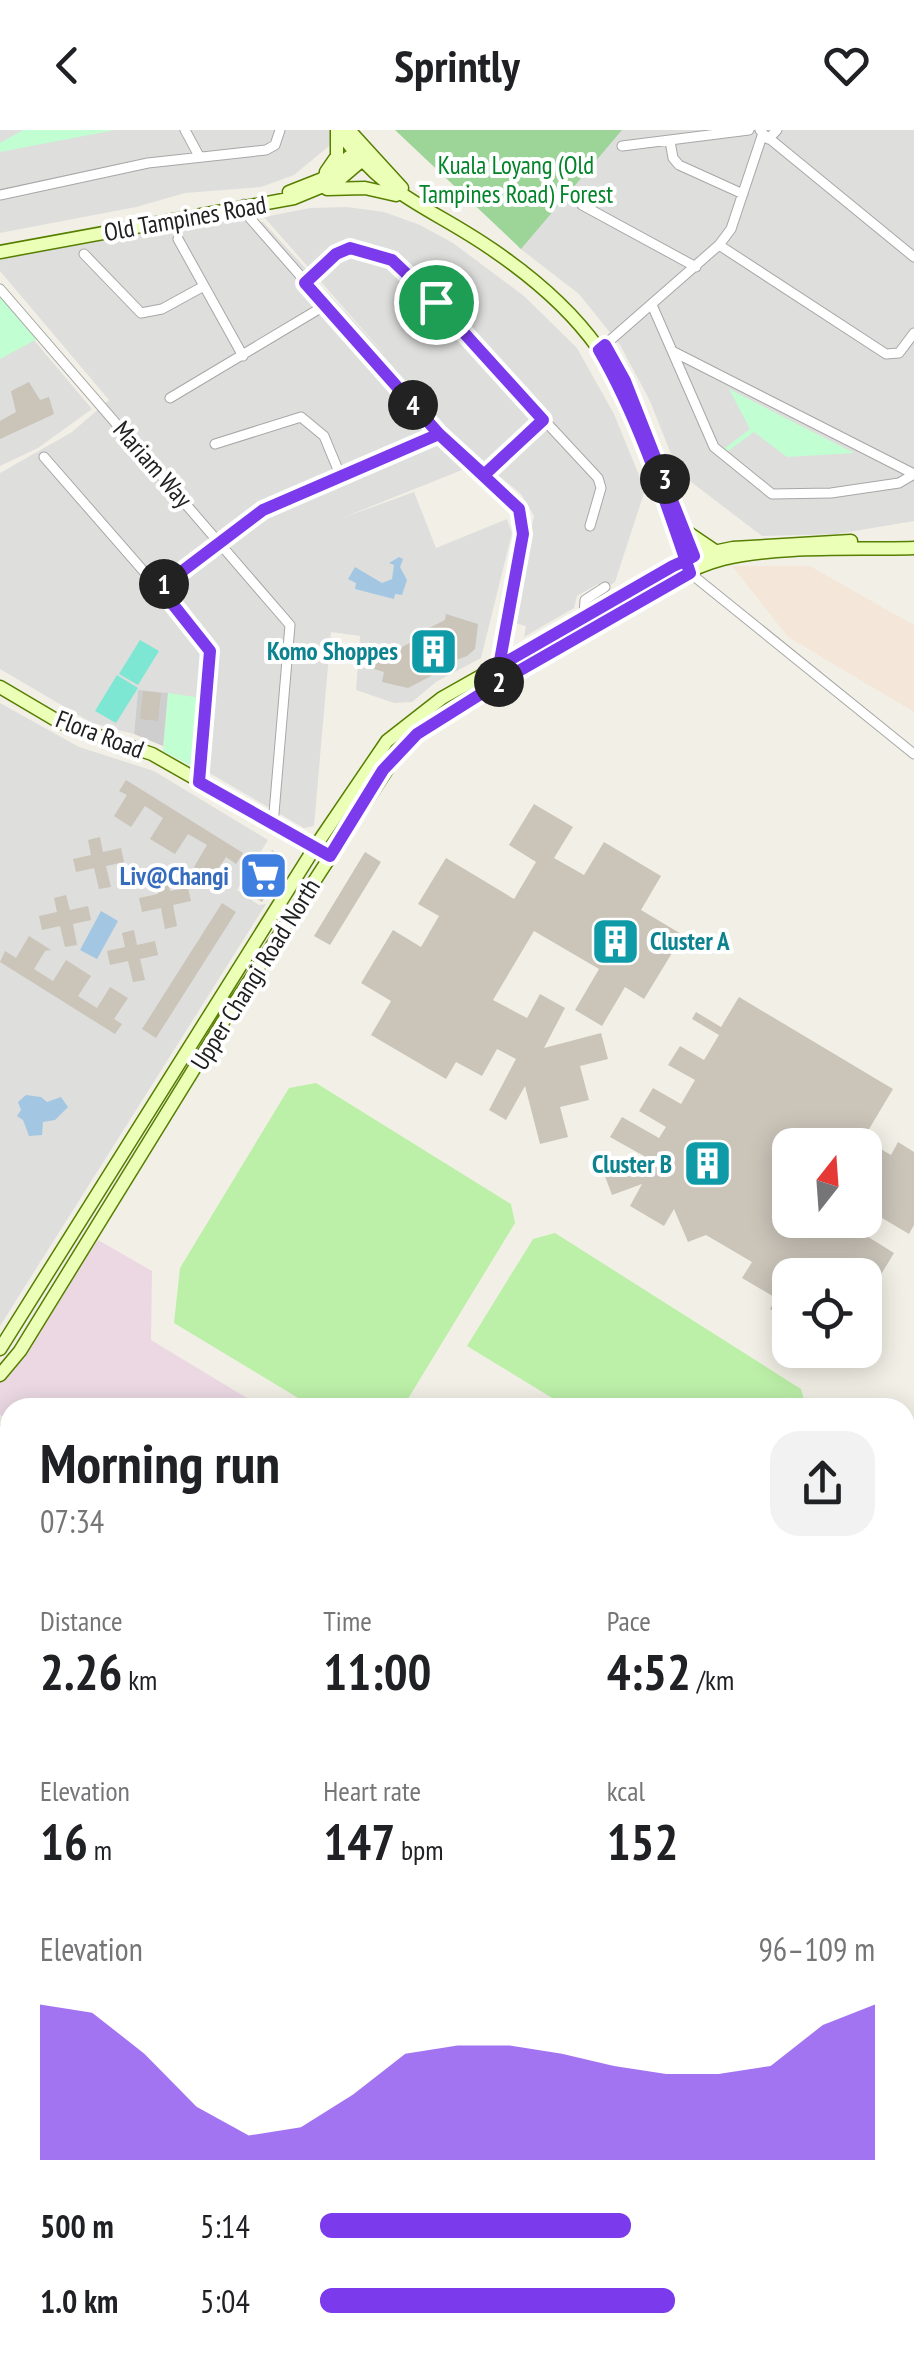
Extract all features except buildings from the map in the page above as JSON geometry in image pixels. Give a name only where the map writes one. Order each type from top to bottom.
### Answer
[{"type":"street","points":[[185,130],[199,156]]},
{"type":"street","points":[[0,195],[199,156],[266,150],[275,144],[280,130]]},
{"type":"street","points":[[338,130],[398,195]]},
{"type":"street","points":[[338,130],[336,156],[321,184],[398,195],[492,249],[557,302],[602,348]]},
{"type":"street","points":[[349,130],[362,154],[410,194],[496,244],[562,297],[625,381],[694,568],[914,754]]},
{"type":"street","points":[[622,146],[750,130]]},
{"type":"street","points":[[602,348],[719,244],[730,229],[767,134],[914,257]]},
{"type":"street","points":[[670,141],[675,162],[743,194]]},
{"type":"street","name":"Old Tampines Road","points":[[0,249],[244,204],[321,184],[362,154]]},
{"type":"street","points":[[244,204],[324,306],[439,434],[519,509],[523,518],[499,666]]},
{"type":"street","points":[[582,205],[696,267]]},
{"type":"street","points":[[178,239],[243,356]]},
{"type":"street","points":[[719,244],[886,354],[899,353],[914,333]]},
{"type":"street","points":[[305,283],[336,254],[350,248],[392,260],[601,483],[590,526]]},
{"type":"street","points":[[84,254],[141,314],[162,309],[204,286]]},
{"type":"street","name":"Mariam Way","points":[[0,289],[290,625],[273,825]]},
{"type":"street","points":[[652,305],[714,447],[772,494],[792,497],[831,493],[900,483],[914,474]]},
{"type":"street","points":[[170,398],[324,306]]},
{"type":"street","points":[[674,352],[914,474]]},
{"type":"street","points":[[215,444],[301,417],[324,436],[341,477]]},
{"type":"street","points":[[484,475],[543,420]]},
{"type":"street","points":[[160,588],[263,510],[439,434]]},
{"type":"street","points":[[44,457],[210,651],[199,782],[330,856]]},
{"type":"street","points":[[682,537],[715,550]]},
{"type":"street","points":[[664,572],[682,537]]},
{"type":"street","name":"Upper Changi Road North","points":[[0,1375],[20,1352],[383,770],[417,734],[694,568],[715,550],[788,543],[914,540]]},
{"type":"street","name":"Upper Changi Road North","points":[[0,1348],[315,847],[387,741],[429,707],[664,572],[735,557],[914,548]]},
{"type":"street","name":"Upper Changi Road North","points":[[584,615],[586,600],[604,587]]},
{"type":"street","name":"Flora Road","points":[[0,687],[61,723],[152,754],[199,782]]},
{"type":"street","points":[[140,1126],[159,1127]]},
{"type":"shaded area","points":[[0,130],[331,132],[329,146],[294,175],[261,187],[185,193],[136,207],[0,233]]},
{"type":"shaded area","points":[[616,130],[914,130],[914,521],[837,534],[762,536],[678,472],[650,401],[620,345],[579,294],[518,247]]},
{"type":"shaded area","points":[[310,208],[384,212],[420,225],[453,243],[524,296],[577,348],[614,414],[645,490],[615,582],[605,589],[598,584],[577,596],[574,608],[524,637],[526,626],[511,622],[534,516],[521,494],[482,462],[342,518],[414,492],[436,548],[507,519],[512,533],[481,658],[436,682],[412,702],[394,703],[356,690],[360,636],[331,632],[314,826],[304,828],[163,746],[167,693],[138,691],[134,734],[92,723],[0,669],[0,473],[72,432],[109,400],[0,271],[0,260],[189,219],[263,222],[387,357],[264,217]]},
{"type":"shaded area","points":[[28,333],[92,409],[38,448],[0,466],[0,347]]},
{"type":"shaded area","points":[[399,557],[403,559],[400,567],[407,580],[402,595],[395,594],[394,599],[355,589],[356,583],[348,579],[355,567],[382,583],[392,579],[394,565],[389,563]]},
{"type":"shaded area","points":[[732,566],[810,566],[914,625],[914,712],[788,637]]},
{"type":"shaded area","points":[[140,640],[159,651],[138,685],[119,674]]},
{"type":"shaded area","points":[[117,675],[138,688],[116,723],[95,711]]},
{"type":"shaded area","points":[[138,690],[168,693],[163,746],[134,734]]},
{"type":"shaded area","points":[[0,703],[79,747],[154,771],[268,840],[237,890],[259,905],[266,904],[0,1326]]},
{"type":"shaded area","points":[[101,911],[118,921],[97,959],[80,950]]},
{"type":"shaded area","points":[[26,1095],[47,1102],[61,1097],[68,1107],[55,1120],[43,1122],[42,1135],[29,1136],[23,1120],[17,1116],[21,1110],[18,1102]]},
{"type":"shaded area","points":[[98,1240],[152,1271],[151,1340],[247,1398],[0,1398],[0,1381]]},
{"type":"green space","points":[[23,130],[115,130],[0,152],[0,143]]},
{"type":"green space","name":"Kuala Loyang (Old Tampines Road) Forest","points":[[395,130],[622,130],[521,249]]},
{"type":"green space","points":[[0,291],[41,337],[0,359]]},
{"type":"green space","points":[[729,389],[854,453],[787,457],[754,432],[728,451],[725,448],[750,429]]},
{"type":"green space","points":[[168,693],[202,698],[196,760],[191,766],[163,751]]},
{"type":"green space","points":[[316,1083],[511,1204],[515,1223],[408,1398],[298,1398],[174,1323],[180,1268],[289,1088]]},
{"type":"green space","points":[[555,1233],[801,1389],[804,1398],[552,1398],[467,1346],[533,1239]]},
{"type":"place","name":"Komo Shoppes","points":[[433,651]]},
{"type":"place","name":"Liv@Changi","points":[[264,876]]},
{"type":"place","name":"Cluster A","points":[[615,941]]},
{"type":"place","name":"Cluster B","points":[[707,1164]]},
{"type":"route","points":[[436,302],[392,260],[350,248],[336,254],[305,283],[439,434],[519,509],[523,534],[499,666],[584,615],[673,566],[678,564],[686,560],[694,556],[625,381],[605,345],[599,350],[619,384],[675,527],[686,560],[690,573],[417,734],[383,770],[330,856],[199,782],[210,651],[160,588],[263,510],[439,434],[484,475],[543,420],[436,302]]}]
